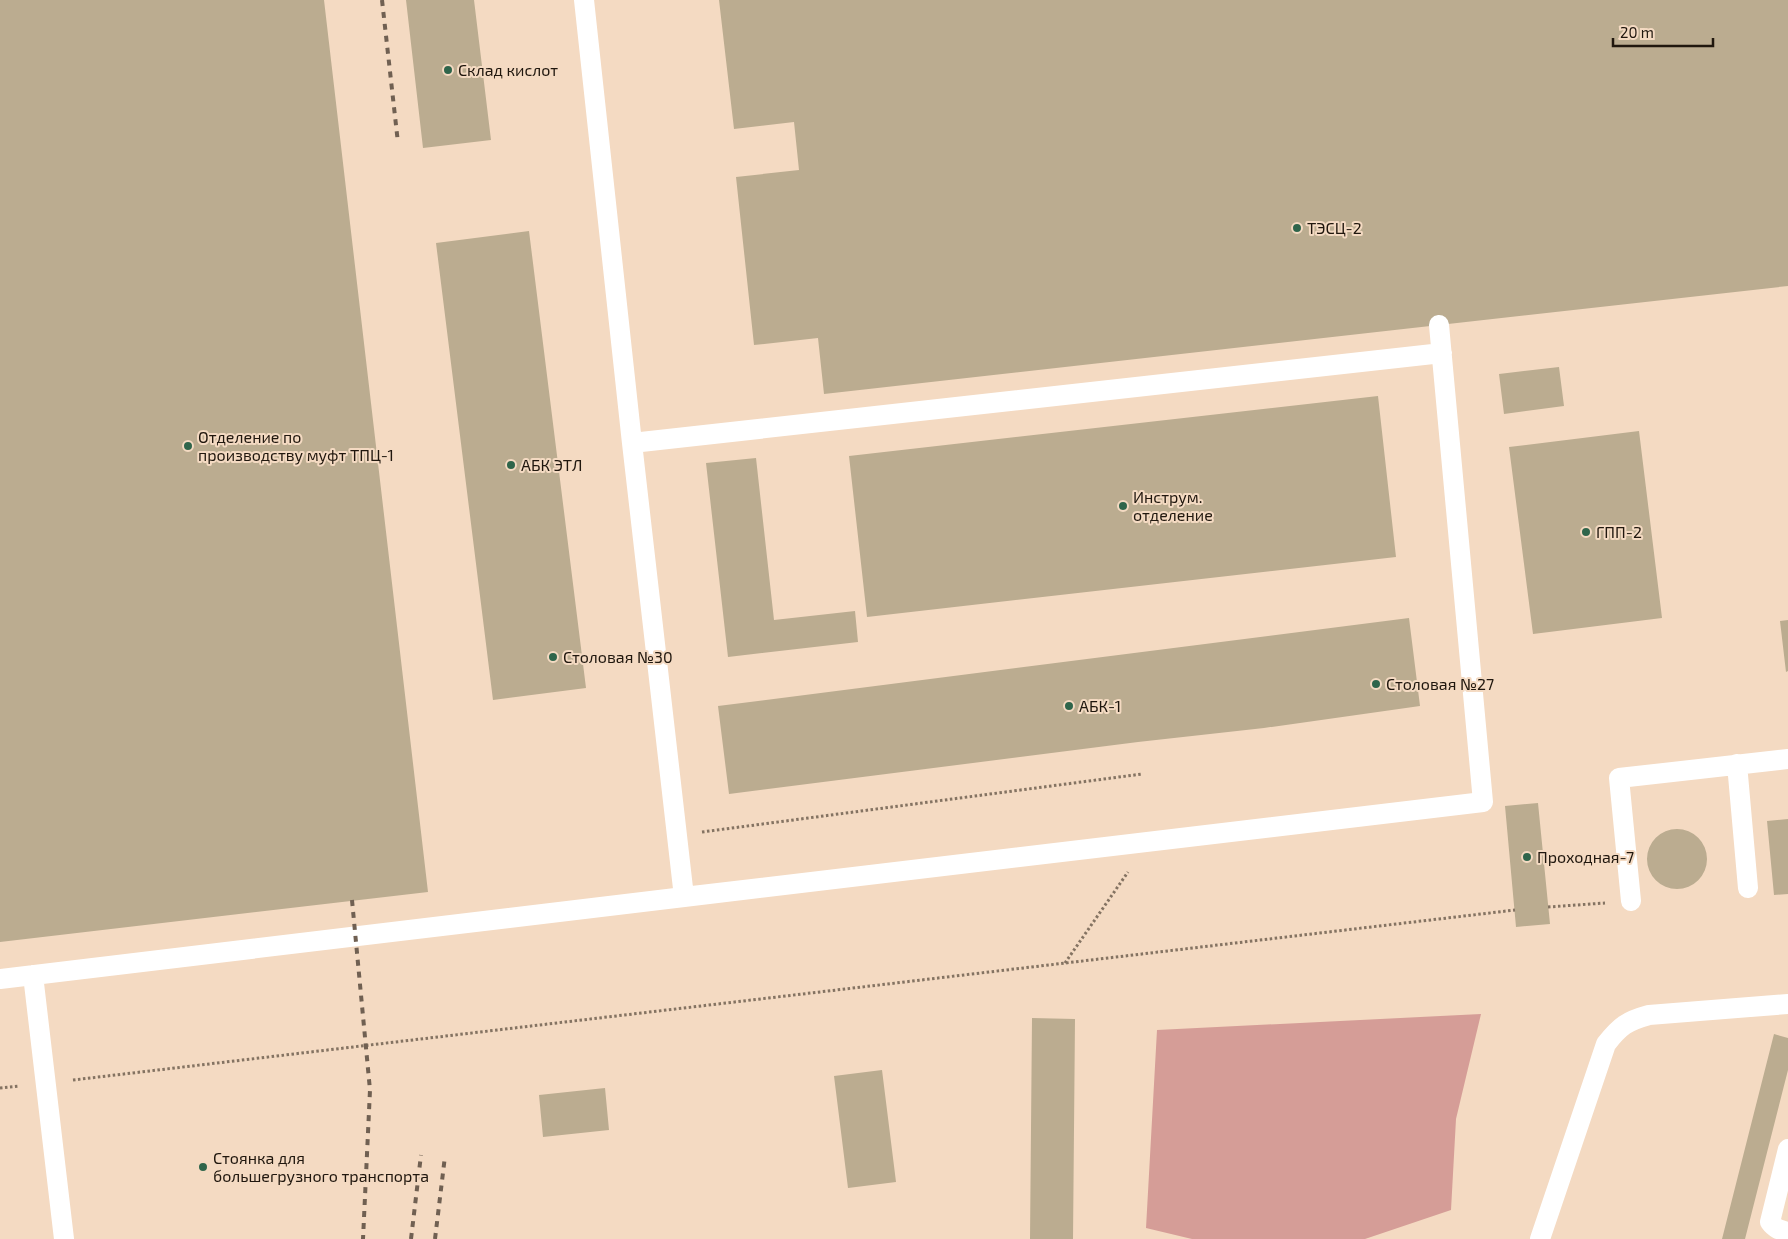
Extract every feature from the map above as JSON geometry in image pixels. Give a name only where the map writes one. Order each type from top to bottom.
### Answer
[{"type":"lane","points":[[584,0],[684,897]]},
{"type":"lane","points":[[0,979],[1483,802],[1439,325]]},
{"type":"lane","points":[[632,443],[1442,353]]},
{"type":"lane","points":[[1631,901],[1619,778],[1788,759]]},
{"type":"lane","points":[[1737,764],[1748,888]]},
{"type":"lane","points":[[33,975],[64,1239]]},
{"type":"lane","points":[[1540,1239],[1606,1044],[1617,1030],[1631,1020],[1649,1015],[1788,1004]]},
{"type":"lane","points":[[1788,1149],[1770,1222],[1774,1227],[1788,1232]]},
{"type":"path","points":[[677,835],[1142,774]]},
{"type":"path","points":[[1064,964],[1149,842]]},
{"type":"path","points":[[1548,907],[1631,901]]},
{"type":"path","points":[[68,1080],[1515,910]]},
{"type":"path","points":[[0,1088],[20,1086]]},
{"type":"shaded area","points":[[1481,1014],[1456,1119],[1451,1210],[1365,1239],[1192,1239],[1146,1228],[1157,1030]]},
{"type":"building","name":"Отделение по производству муфт ТПЦ-1","points":[[0,0],[324,0],[428,892],[0,942]]},
{"type":"building","name":"Склад кислот","points":[[406,0],[474,0],[491,140],[423,148]]},
{"type":"building","name":"ТЭСЦ-2","points":[[719,0],[1788,0],[1788,286],[824,394],[818,338],[754,345],[736,177],[799,170],[794,122],[734,129]]},
{"type":"building","name":"АБК ЭТЛ","points":[[529,231],[586,688],[493,700],[436,243]]},
{"type":"building","points":[[1559,367],[1564,406],[1504,414],[1499,374]]},
{"type":"building","name":"Инструм. отделение","points":[[1378,396],[1396,557],[867,617],[849,456]]},
{"type":"building","name":"ГПП-2","points":[[1639,431],[1662,618],[1533,634],[1509,447]]},
{"type":"building","points":[[756,458],[774,620],[855,611],[858,642],[728,657],[706,463]]},
{"type":"building","name":"АБК-1","points":[[1409,618],[1420,706],[1264,728],[1138,742],[729,794],[718,706]]},
{"type":"building","points":[[1788,620],[1788,671],[1786,672],[1780,621]]},
{"type":"building","name":"Проходная-7","points":[[1538,803],[1550,924],[1516,927],[1505,806]]},
{"type":"building","points":[[1788,819],[1788,894],[1774,895],[1767,821]]},
{"type":"building","points":[[1671,829],[1683,829],[1694,834],[1702,842],[1707,853],[1705,871],[1694,884],[1683,889],[1671,889],[1660,884],[1652,876],[1647,865],[1647,853],[1652,842],[1660,834]]},
{"type":"building","points":[[1032,1018],[1075,1019],[1073,1239],[1030,1239]]},
{"type":"building","points":[[1774,1034],[1788,1038],[1788,1070],[1745,1239],[1722,1239]]},
{"type":"building","points":[[882,1070],[896,1182],[848,1188],[834,1076]]},
{"type":"building","points":[[605,1088],[609,1130],[543,1137],[539,1095]]},
{"type":"railway","points":[[382,0],[398,143]]},
{"type":"railway","points":[[352,900],[370,1090],[363,1239]]},
{"type":"railway","points":[[411,1239],[421,1155]]},
{"type":"railway","points":[[435,1239],[445,1156]]},
{"type":"place","name":"Склад кислот","points":[[448,70]]},
{"type":"place","name":"ТЭСЦ-2","points":[[1297,228]]},
{"type":"place","name":"Отделение по производству муфт ТПЦ-1","points":[[188,446]]},
{"type":"place","name":"АБК ЭТЛ","points":[[511,465]]},
{"type":"place","name":"Инструм. отделение","points":[[1123,506]]},
{"type":"place","name":"ГПП-2","points":[[1586,532]]},
{"type":"place","name":"Столовая №30","points":[[553,657]]},
{"type":"place","name":"Столовая №27","points":[[1376,684]]},
{"type":"place","name":"АБК-1","points":[[1069,706]]},
{"type":"place","name":"Проходная-7","points":[[1527,857]]},
{"type":"place","name":"Стоянка для большегрузного транспорта","points":[[203,1167]]}]
